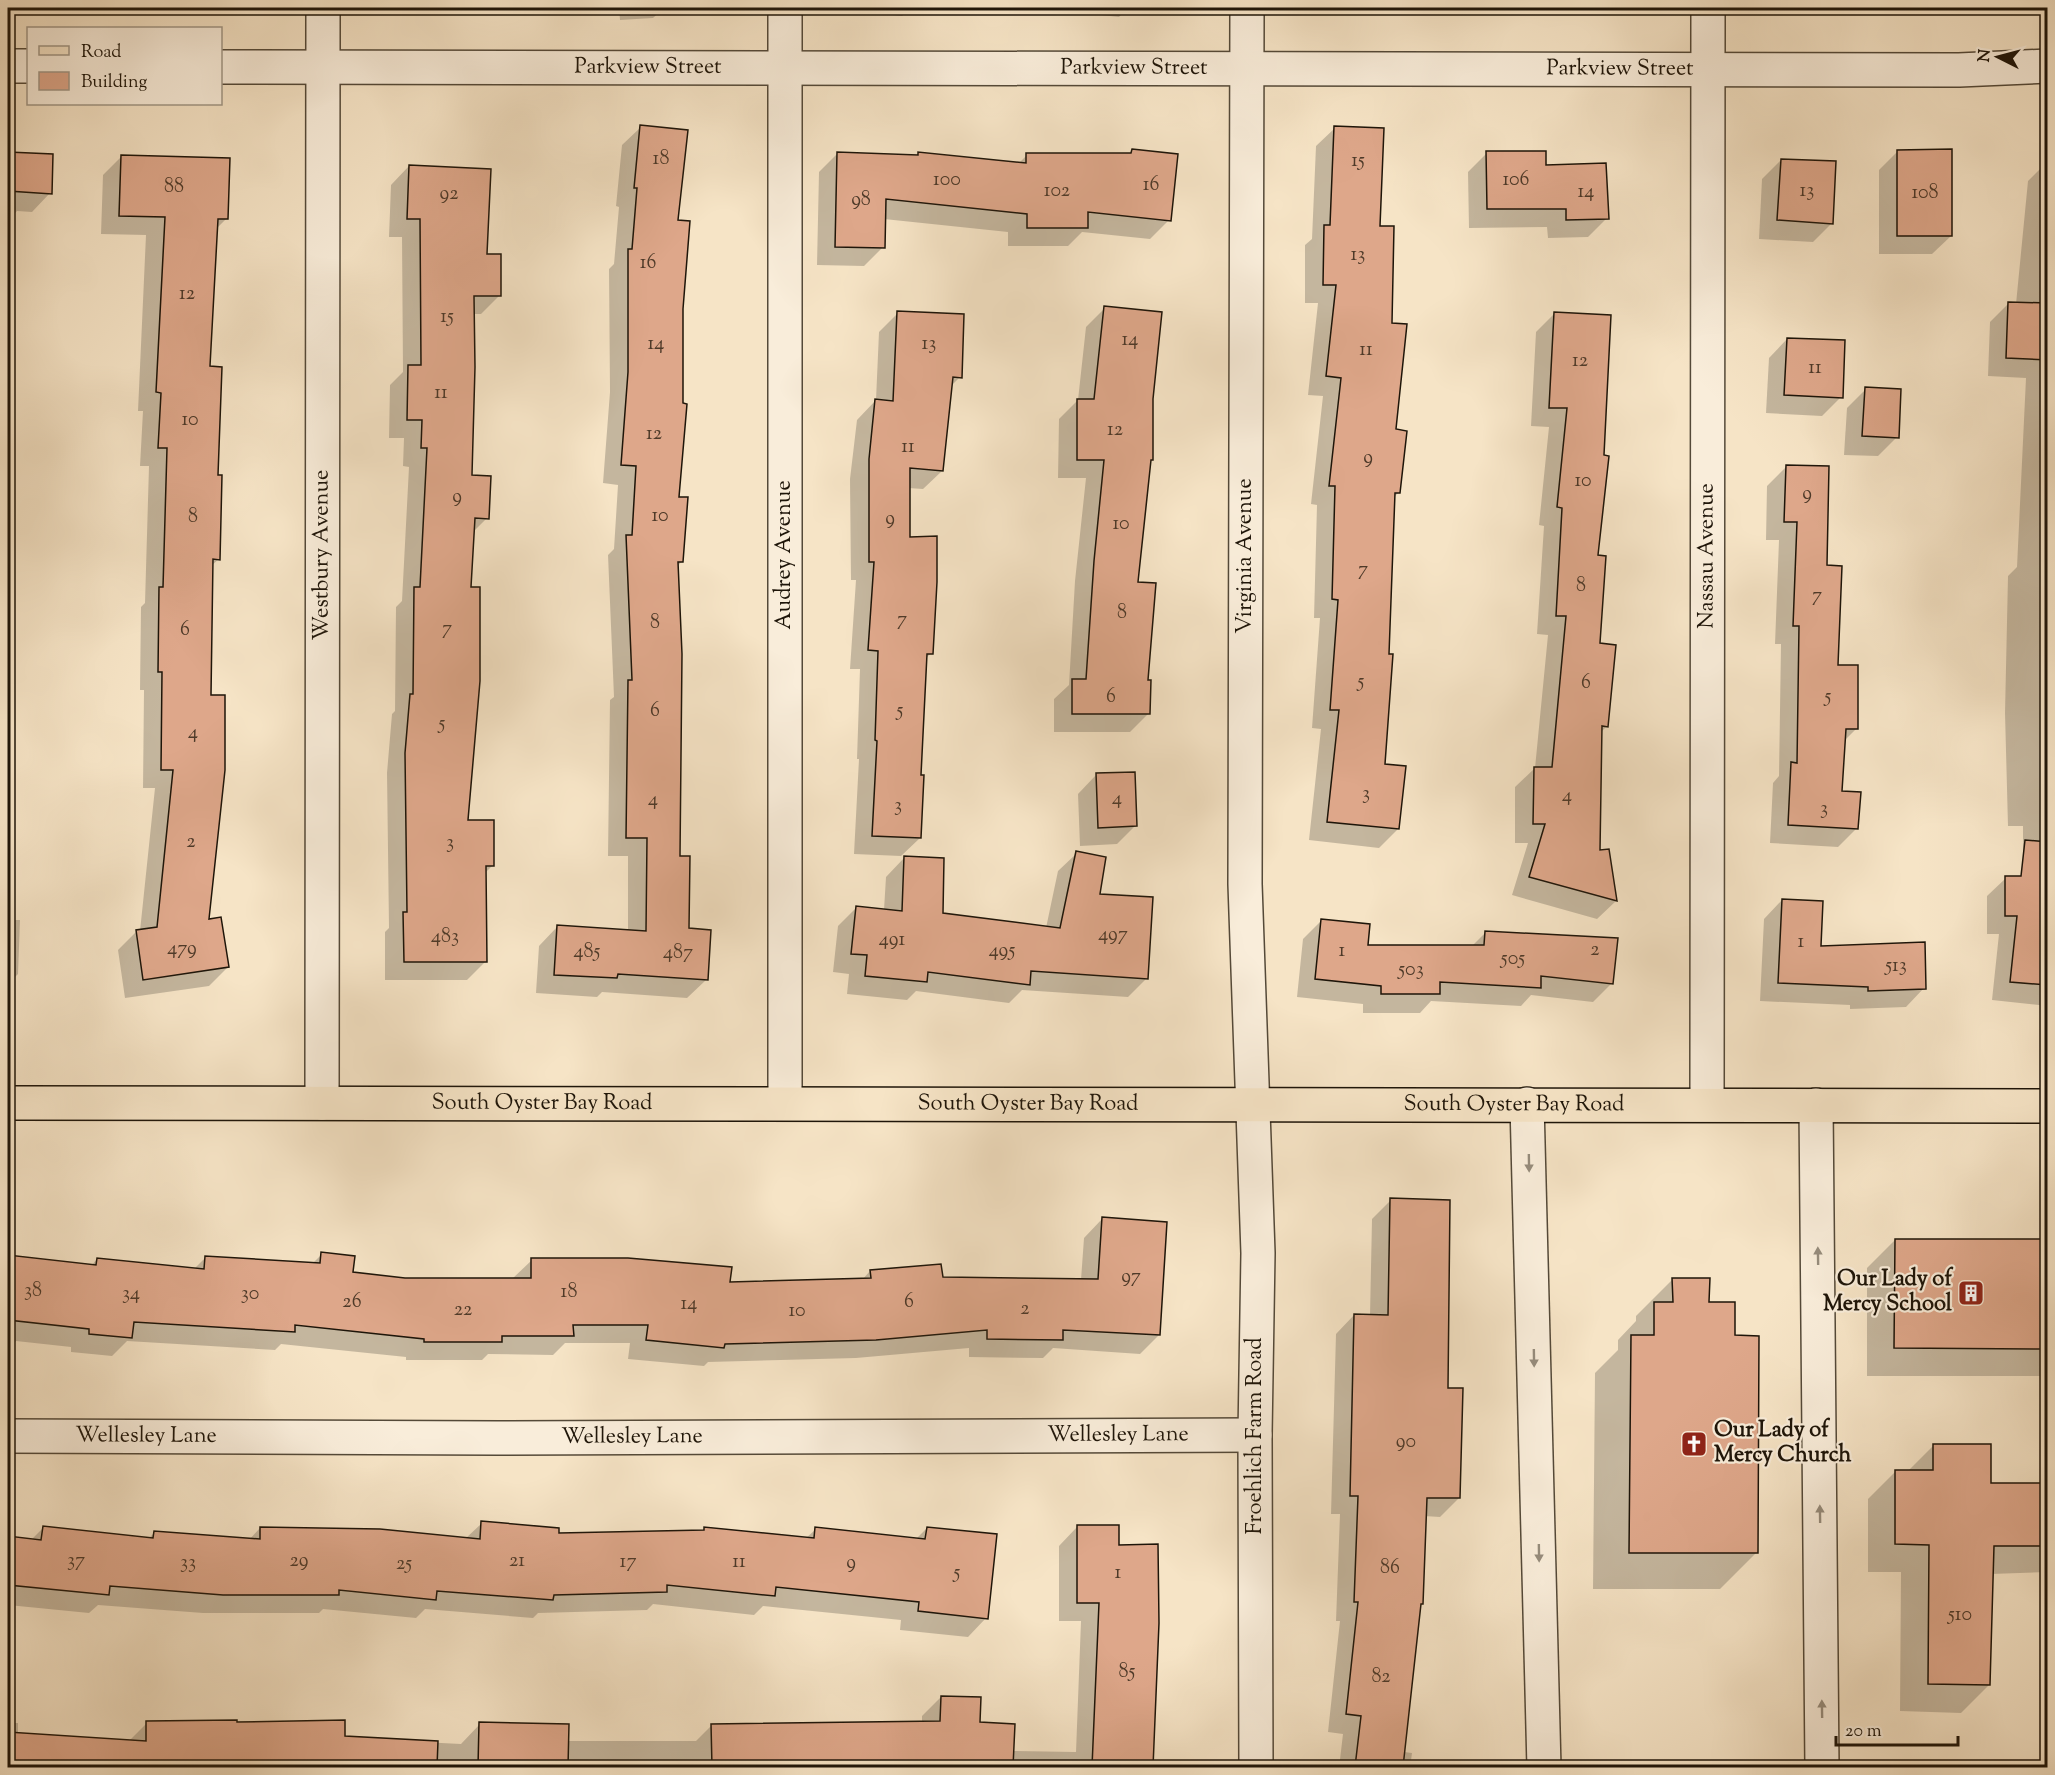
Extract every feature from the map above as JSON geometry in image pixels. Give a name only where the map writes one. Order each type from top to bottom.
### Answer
[{"type":"main road","name":"South Oyster Bay Road","points":[[8,1103],[2048,1106]]},
{"type":"street","name":"Westbury Avenue","points":[[322,1103],[323,8]]},
{"type":"street","name":"Audrey Avenue","points":[[785,8],[785,1103]]},
{"type":"street","name":"Virginia Avenue","points":[[1247,8],[1245,884],[1251,1105]]},
{"type":"street","name":"Nassau Avenue","points":[[1707,1104],[1708,8]]},
{"type":"street","points":[[8,66],[27,66]]},
{"type":"street","name":"Parkview Street","points":[[222,67],[1959,70],[2048,66]]},
{"type":"street","points":[[1527,1104],[1544,1767]]},
{"type":"street","name":"Froehlich Farm Road","points":[[1251,1105],[1258,1253],[1255,1435],[1256,1767]]},
{"type":"street","points":[[1816,1106],[1822,1767]]},
{"type":"street","name":"Wellesley Lane","points":[[8,1436],[520,1438],[1255,1435]]},
{"type":"building","points":[[640,125],[688,130],[678,220],[690,221],[683,309],[683,403],[687,404],[679,497],[688,497],[683,562],[678,562],[682,654],[680,856],[690,856],[689,928],[711,930],[708,980],[618,974],[617,978],[554,975],[557,925],[646,931],[647,838],[626,838],[628,680],[632,680],[626,535],[632,535],[636,466],[621,465],[628,372],[628,249],[632,249],[637,188],[634,188]]},
{"type":"building","points":[[1334,126],[1384,128],[1380,226],[1394,226],[1392,323],[1407,324],[1396,429],[1407,431],[1400,493],[1395,493],[1389,654],[1393,654],[1385,764],[1406,766],[1399,829],[1327,822],[1339,710],[1330,710],[1338,600],[1332,599],[1335,486],[1329,486],[1341,378],[1326,376],[1336,285],[1323,285],[1324,225],[1330,225]]},
{"type":"building","points":[[1132,149],[1178,154],[1171,221],[1088,212],[1088,228],[1027,228],[1027,214],[886,199],[885,248],[835,247],[837,152],[918,155],[918,152],[1026,163],[1026,153],[1131,153]]},
{"type":"building","points":[[1952,149],[1952,236],[1897,236],[1897,150]]},
{"type":"building","points":[[1486,151],[1546,151],[1546,165],[1606,163],[1609,219],[1566,220],[1566,209],[1487,209]]},
{"type":"building","points":[[8,152],[53,154],[52,194],[8,191]]},
{"type":"building","points":[[121,155],[230,158],[228,219],[218,219],[210,366],[222,367],[218,475],[222,475],[220,560],[213,559],[211,695],[225,695],[225,770],[209,919],[221,917],[229,967],[143,980],[136,930],[157,927],[173,770],[161,770],[162,672],[158,672],[159,587],[163,587],[167,448],[158,448],[161,393],[156,392],[165,217],[119,216]]},
{"type":"building","points":[[1781,159],[1836,161],[1833,224],[1777,220]]},
{"type":"building","points":[[409,165],[491,169],[487,254],[501,254],[501,296],[474,296],[472,475],[491,476],[489,519],[475,518],[471,587],[480,587],[480,681],[468,820],[494,820],[494,866],[486,866],[487,962],[404,962],[403,912],[407,912],[405,753],[410,694],[413,694],[414,587],[420,587],[427,448],[421,448],[422,420],[407,420],[408,365],[421,365],[420,219],[407,219]]},
{"type":"building","points":[[2008,302],[2048,303],[2048,360],[2006,358]]},
{"type":"building","points":[[1104,306],[1162,312],[1153,399],[1153,460],[1151,460],[1138,582],[1156,583],[1148,680],[1151,680],[1150,714],[1072,714],[1072,679],[1086,679],[1104,460],[1077,460],[1077,399],[1094,399]]},
{"type":"building","points":[[897,311],[964,314],[962,378],[953,377],[943,471],[910,468],[910,537],[937,536],[933,654],[927,654],[921,775],[924,775],[921,838],[872,836],[877,741],[875,740],[878,651],[868,650],[874,562],[869,562],[869,459],[875,399],[893,401]]},
{"type":"building","points":[[1554,312],[1611,315],[1604,455],[1609,456],[1598,555],[1606,556],[1600,643],[1616,645],[1608,727],[1602,726],[1600,850],[1609,849],[1617,901],[1529,877],[1545,824],[1533,824],[1534,767],[1552,767],[1566,616],[1556,616],[1562,508],[1557,507],[1567,408],[1549,408]]},
{"type":"building","points":[[1787,338],[1845,340],[1843,398],[1784,395]]},
{"type":"building","points":[[1865,387],[1901,389],[1899,438],[1862,436]]},
{"type":"building","points":[[1786,465],[1829,466],[1827,565],[1842,566],[1838,665],[1858,665],[1858,729],[1846,729],[1842,791],[1861,792],[1858,829],[1788,825],[1791,762],[1797,763],[1799,626],[1793,626],[1797,522],[1784,522]]},
{"type":"building","points":[[1135,772],[1137,826],[1098,828],[1096,773]]},
{"type":"building","points":[[2025,840],[2048,842],[2048,985],[2010,982],[2017,916],[2005,916],[2005,876],[2021,876]]},
{"type":"building","points":[[1076,851],[1106,857],[1100,894],[1153,897],[1148,979],[1031,971],[1030,985],[928,972],[927,982],[865,976],[867,955],[851,954],[856,906],[902,911],[904,856],[944,858],[943,913],[1060,928]]},
{"type":"building","points":[[1782,899],[1823,901],[1821,946],[1925,942],[1926,989],[1868,991],[1868,987],[1778,983]]},
{"type":"building","points":[[1321,919],[1370,924],[1368,945],[1484,945],[1485,931],[1618,938],[1613,984],[1541,976],[1541,988],[1440,982],[1440,994],[1381,994],[1381,986],[1315,979]]},
{"type":"building","points":[[1390,1198],[1450,1200],[1448,1388],[1463,1388],[1460,1498],[1427,1498],[1423,1604],[1421,1604],[1403,1767],[1355,1767],[1361,1716],[1346,1714],[1358,1602],[1354,1602],[1358,1496],[1350,1496],[1354,1314],[1388,1315]]},
{"type":"building","points":[[1102,1217],[1167,1222],[1160,1335],[1063,1330],[1063,1340],[987,1339],[987,1330],[876,1340],[725,1344],[724,1348],[646,1340],[648,1325],[573,1325],[574,1336],[502,1336],[502,1342],[424,1342],[424,1339],[295,1325],[295,1332],[134,1322],[132,1338],[89,1334],[89,1329],[8,1320],[8,1255],[96,1265],[97,1258],[204,1269],[205,1256],[320,1263],[321,1252],[355,1256],[353,1272],[405,1278],[531,1278],[531,1258],[628,1258],[732,1267],[730,1282],[871,1278],[870,1270],[941,1264],[943,1277],[1098,1279]]},
{"type":"building","name":"Our Lady of Mercy School","points":[[1895,1239],[2048,1239],[2048,1349],[1894,1348]]},
{"type":"building","name":"Our Lady of Mercy Church","points":[[1672,1278],[1710,1278],[1709,1302],[1735,1302],[1735,1335],[1759,1336],[1758,1553],[1629,1553],[1631,1335],[1654,1335],[1654,1302],[1673,1302]]},
{"type":"building","points":[[1933,1444],[1991,1444],[1991,1483],[2048,1483],[2048,1546],[1994,1546],[1990,1685],[1928,1684],[1929,1545],[1895,1544],[1895,1470],[1933,1470]]},
{"type":"building","points":[[481,1521],[559,1528],[559,1533],[704,1530],[704,1527],[814,1538],[815,1527],[925,1539],[927,1527],[997,1534],[988,1619],[918,1611],[919,1602],[776,1587],[775,1596],[667,1585],[667,1592],[554,1595],[553,1600],[437,1591],[436,1600],[339,1590],[339,1595],[223,1595],[110,1586],[109,1595],[8,1585],[8,1536],[41,1540],[43,1526],[153,1538],[154,1531],[260,1539],[260,1527],[380,1529],[480,1539]]},
{"type":"building","points":[[1077,1525],[1119,1525],[1119,1545],[1158,1544],[1159,1623],[1153,1767],[1092,1767],[1099,1603],[1077,1603]]},
{"type":"building","points":[[941,1696],[981,1697],[980,1722],[1015,1724],[1013,1767],[712,1767],[711,1724],[940,1721]]},
{"type":"building","points":[[237,1720],[237,1722],[345,1720],[345,1736],[438,1741],[437,1767],[8,1767],[8,1732],[146,1741],[146,1721]]},
{"type":"building","points":[[479,1722],[569,1724],[568,1767],[478,1767]]},
{"type":"place","name":"Our Lady of Mercy School","points":[[1971,1293]]},
{"type":"place","name":"Our Lady of Mercy Church","points":[[1694,1444]]}]
